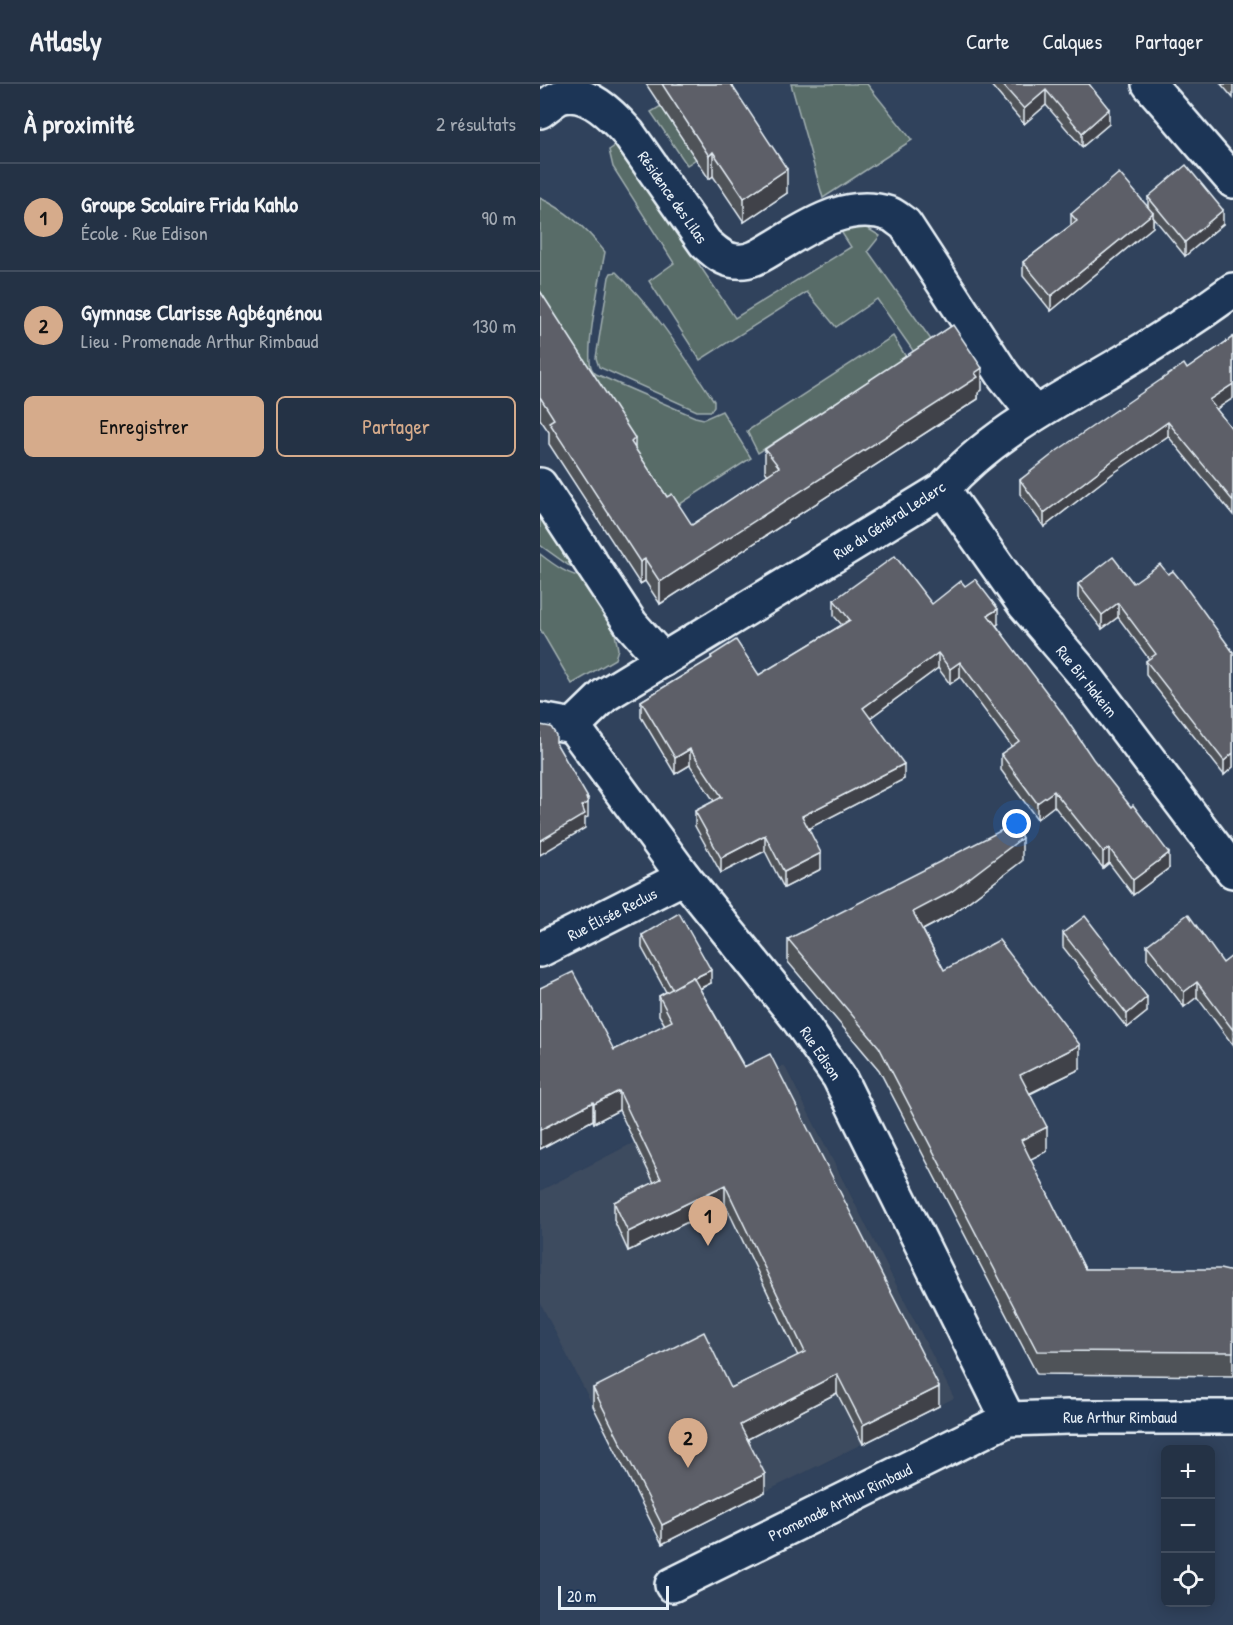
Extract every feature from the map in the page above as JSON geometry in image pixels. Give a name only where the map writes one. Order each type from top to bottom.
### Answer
[{"type":"street","points":[[1149,84],[1233,181]]},
{"type":"street","name":"Résidence des Lilas","points":[[540,111],[560,97],[576,96],[592,102],[614,117],[628,133],[705,243],[719,256],[735,261],[752,260],[820,219],[845,212],[868,211],[891,214],[905,224],[1004,376],[1034,413]]},
{"type":"street","name":"Rue du Général Leclerc","points":[[573,726],[605,695],[943,489],[958,472],[1034,413],[1119,365],[1194,318],[1233,290]]},
{"type":"street","points":[[540,485],[631,624],[663,660]]},
{"type":"street","name":"Rue Bir Hakeim","points":[[943,489],[1024,604],[1088,679],[1233,871]]},
{"type":"street","points":[[540,720],[573,726]]},
{"type":"street","name":"Rue Edison","points":[[573,726],[684,877],[796,1016],[839,1077],[1008,1419]]},
{"type":"street","name":"Rue Élisée Reclus","points":[[540,950],[684,877]]},
{"type":"street","name":"Rue Arthur Rimbaud","points":[[1008,1419],[1233,1416]]},
{"type":"street","name":"Promenade Arthur Rimbaud","points":[[672,1585],[1008,1419]]},
{"type":"shaded area","points":[[784,1065],[954,1398],[765,1492],[593,1406],[540,1302],[540,1191]]},
{"type":"green space","points":[[791,84],[867,84],[912,140],[823,198]]},
{"type":"green space","points":[[661,106],[696,159],[687,165],[651,112]]},
{"type":"green space","points":[[618,144],[735,318],[851,247],[840,230],[867,228],[880,236],[868,251],[932,341],[914,352],[877,299],[836,327],[807,292],[700,360],[649,281],[674,263],[613,167],[609,150]]},
{"type":"green space","points":[[540,198],[559,208],[576,221],[605,252],[590,344],[593,371],[695,417],[704,419],[722,411],[751,458],[671,510],[540,303]]},
{"type":"green space","points":[[616,272],[644,302],[680,350],[714,401],[711,411],[697,411],[599,367],[596,358],[609,277],[611,273]]},
{"type":"green space","points":[[893,336],[906,357],[758,453],[747,431]]},
{"type":"green space","points":[[540,505],[578,569],[568,565],[540,545]]},
{"type":"green space","points":[[540,554],[556,566],[587,578],[620,631],[615,634],[618,649],[615,659],[572,684],[540,629]]},
{"type":"building","points":[[662,84],[731,84],[787,169],[744,198],[713,152],[709,156]]},
{"type":"building","points":[[1002,84],[1089,84],[1109,109],[1082,133],[1046,90],[1024,109]]},
{"type":"building","points":[[1186,165],[1223,210],[1185,242],[1148,197]]},
{"type":"building","points":[[1119,173],[1153,213],[1051,296],[1023,262],[1077,221],[1071,214]]},
{"type":"building","points":[[540,291],[635,438],[631,442],[667,497],[672,494],[692,525],[779,467],[765,449],[953,325],[982,368],[975,373],[978,377],[660,582],[645,559],[640,562],[549,422],[554,419],[540,397]]},
{"type":"building","points":[[1233,337],[1233,384],[1209,400],[1233,430],[1233,501],[1168,422],[1044,513],[1020,480],[1058,450],[1184,364],[1187,369]]},
{"type":"building","points":[[895,556],[932,604],[961,581],[965,586],[975,579],[998,609],[988,615],[1060,710],[1093,759],[1131,807],[1133,805],[1169,853],[1133,880],[1109,848],[1103,852],[1054,791],[1037,803],[1001,754],[1019,741],[960,662],[950,669],[938,653],[863,708],[904,764],[802,816],[821,853],[784,872],[765,835],[721,858],[695,811],[722,797],[690,749],[675,758],[641,701],[712,658],[711,656],[736,640],[759,675],[850,620],[834,600]]},
{"type":"building","points":[[1113,557],[1133,583],[1160,564],[1168,574],[1173,571],[1233,652],[1233,753],[1224,761],[1146,661],[1156,654],[1118,603],[1102,615],[1078,584]]},
{"type":"building","points":[[540,725],[551,727],[556,735],[556,743],[588,798],[586,798],[588,803],[582,806],[585,814],[540,841]]},
{"type":"building","points":[[1014,824],[1022,838],[951,892],[913,912],[944,970],[999,940],[1080,1045],[1020,1075],[1047,1127],[1021,1140],[1085,1269],[1220,1269],[1233,1272],[1233,1352],[1037,1351],[879,1047],[788,939]]},
{"type":"building","points":[[679,913],[711,970],[672,989],[642,935]]},
{"type":"building","points":[[1188,914],[1223,963],[1233,957],[1233,1030],[1197,982],[1184,992],[1147,945]]},
{"type":"building","points":[[1085,916],[1147,997],[1127,1014],[1063,933]]},
{"type":"building","points":[[573,972],[614,1050],[672,1021],[659,996],[693,977],[744,1067],[770,1054],[939,1387],[863,1425],[837,1374],[740,1425],[765,1474],[662,1525],[593,1388],[704,1332],[731,1388],[805,1352],[725,1185],[628,1232],[614,1202],[661,1179],[619,1091],[540,1130],[540,988]]},
{"type":"place","name":"Groupe Scolaire Frida Kahlo","points":[[708,1246]]},
{"type":"place","name":"Gymnase Clarisse Agbégnénou","points":[[688,1468]]}]
